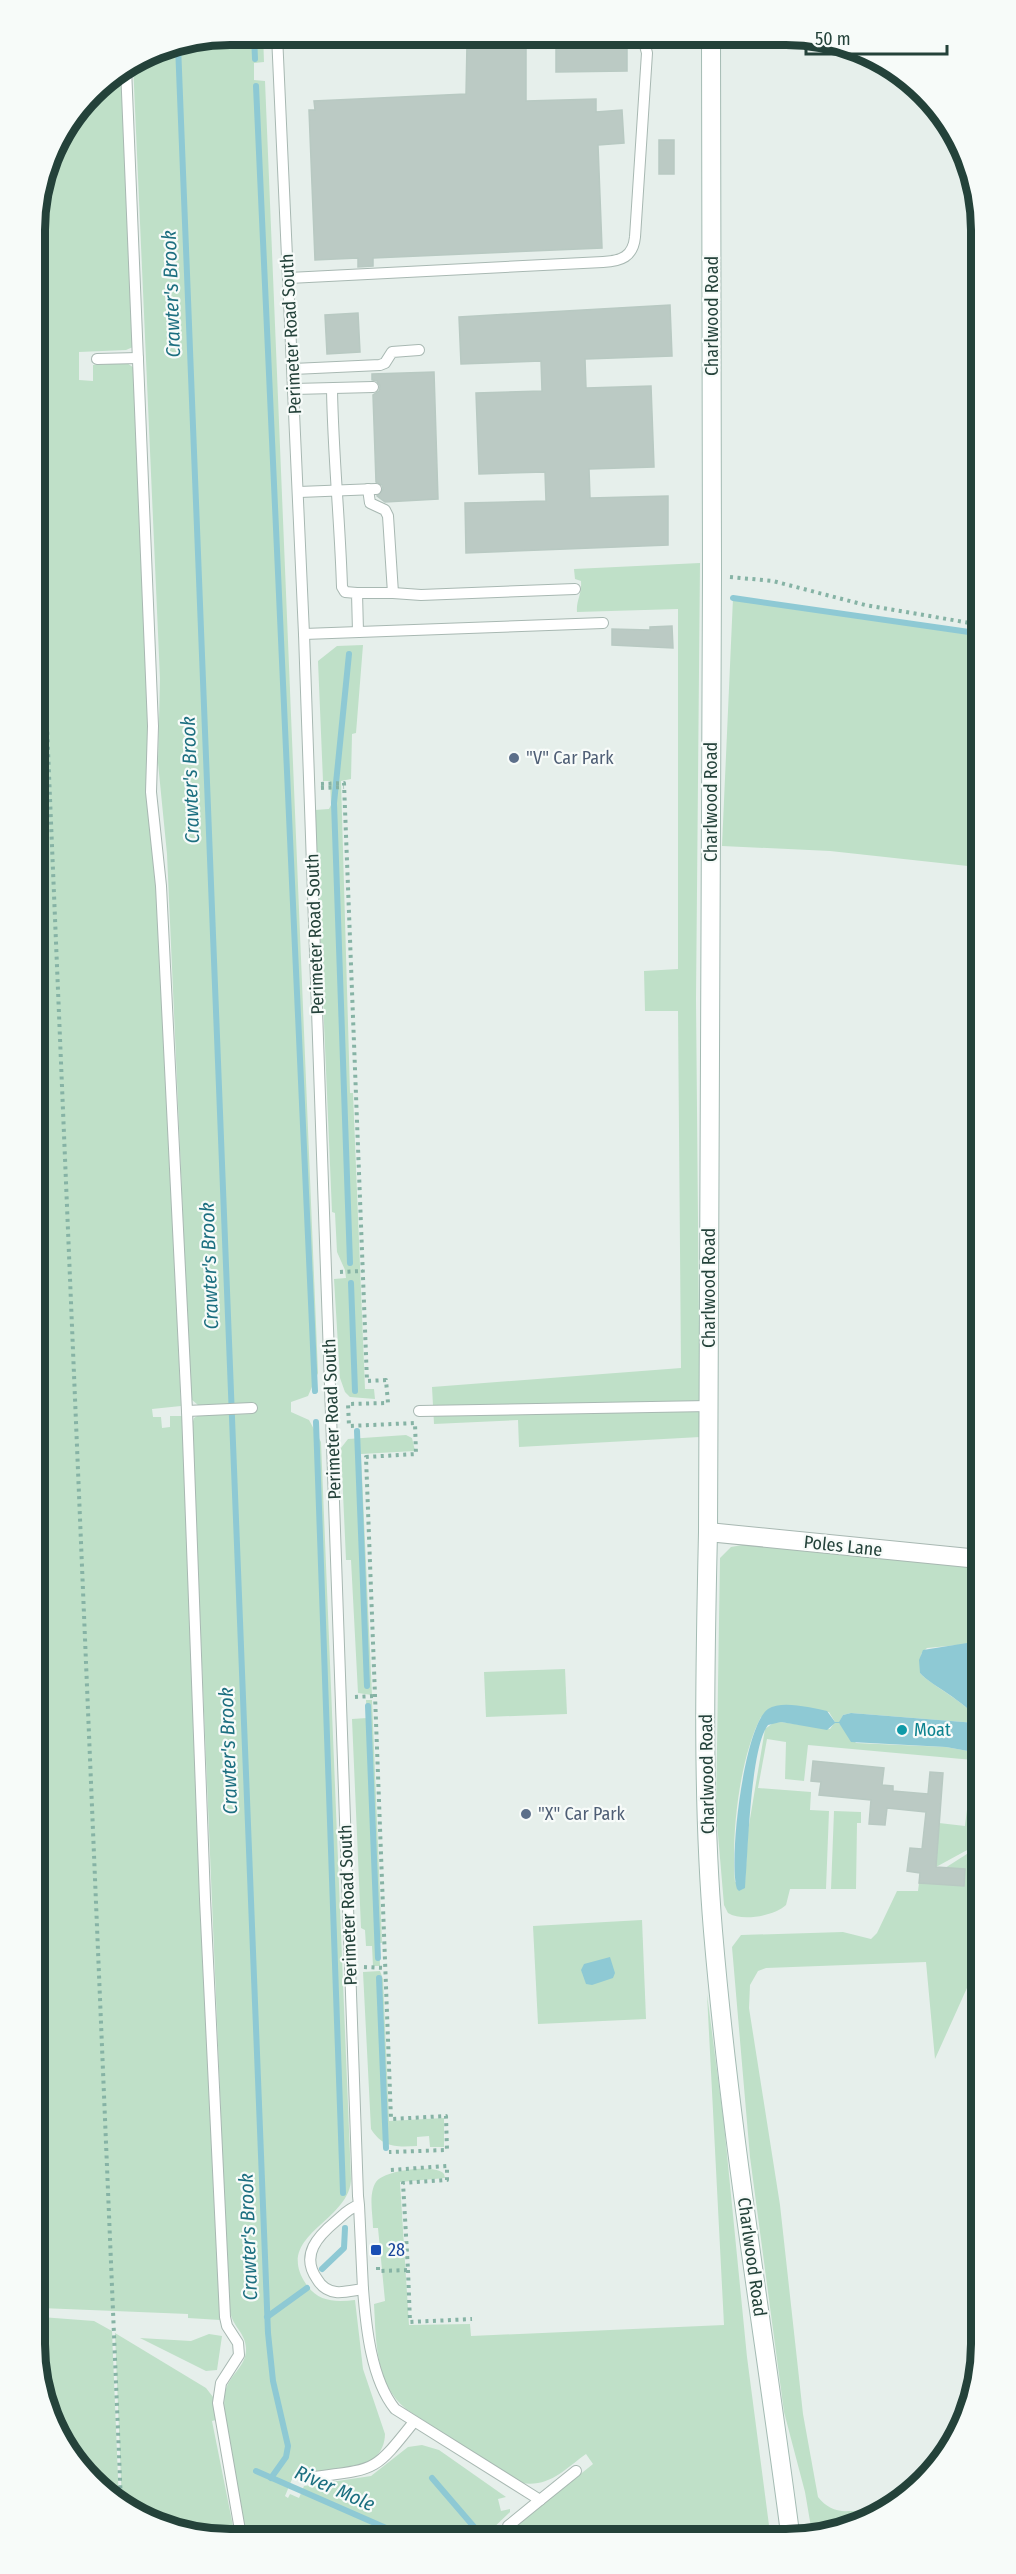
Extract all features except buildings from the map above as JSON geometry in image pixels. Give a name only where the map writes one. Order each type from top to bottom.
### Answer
[{"type":"street","name":"Charlwood Road","points":[[711,45],[709,1406],[705,1659],[707,1831],[713,1930],[734,2130],[789,2529]]},
{"type":"street","name":"Poles Lane","points":[[708,1532],[971,1558]]},
{"type":"lane","name":"Perimeter Road South","points":[[277,45],[299,492],[358,2205],[363,2289],[371,2345],[383,2391],[394,2409],[412,2423],[540,2500]]},
{"type":"lane","points":[[289,278],[603,262],[626,257],[632,252],[635,237],[647,53],[645,45]]},
{"type":"lane","points":[[126,76],[153,726],[151,792],[161,886],[187,1411],[205,1899],[225,2317],[239,2349],[235,2364],[221,2383],[218,2403],[240,2529]]},
{"type":"lane","points":[[293,369],[380,365],[385,363],[392,352],[419,350]]},
{"type":"lane","points":[[97,359],[138,358]]},
{"type":"lane","points":[[294,390],[372,387]]},
{"type":"lane","points":[[332,389],[342,587],[345,592],[421,595],[575,589]]},
{"type":"lane","points":[[299,492],[372,489],[370,503],[385,510],[388,516],[393,593]]},
{"type":"lane","points":[[357,593],[358,632]]},
{"type":"lane","points":[[304,634],[603,624]]},
{"type":"lane","points":[[419,1411],[709,1406]]},
{"type":"lane","points":[[187,1411],[252,1408]]},
{"type":"lane","points":[[358,2205],[348,2210],[319,2236],[312,2247],[310,2264],[317,2281],[330,2290],[363,2289]]},
{"type":"lane","points":[[314,2477],[361,2471],[375,2466],[412,2423]]},
{"type":"lane","points":[[508,2526],[576,2471]]},
{"type":"path","points":[[712,575],[773,581],[865,605],[971,623]]},
{"type":"path","points":[[45,678],[121,2493]]},
{"type":"path","points":[[328,786],[342,786],[367,1381],[386,1380],[388,1403],[348,1404],[349,1426],[415,1423],[416,1444],[416,1454],[366,1457],[391,2119],[446,2116],[447,2150],[389,2152]]},
{"type":"path","points":[[355,1707],[355,1696],[375,1696]]},
{"type":"path","points":[[363,1958],[364,1969],[385,1968]]},
{"type":"path","points":[[390,2170],[447,2166],[447,2180],[403,2183],[410,2322],[472,2319]]},
{"type":"path","points":[[378,2271],[408,2270]]},
{"type":"green space","points":[[218,45],[263,45],[264,62],[254,63],[254,80],[265,81],[318,1373],[308,1396],[291,1402],[291,1412],[309,1420],[321,1442],[351,2179],[347,2194],[339,2207],[305,2241],[299,2253],[298,2267],[306,2284],[322,2298],[334,2301],[355,2300],[363,2369],[385,2434],[382,2447],[376,2457],[366,2463],[354,2468],[327,2473],[302,2475],[295,2472],[285,2496],[288,2498],[290,2494],[299,2498],[304,2486],[371,2476],[408,2447],[422,2445],[439,2450],[506,2497],[498,2499],[501,2511],[510,2509],[510,2512],[492,2529],[245,2529],[231,2463],[225,2425],[225,2393],[230,2381],[244,2361],[246,2348],[229,2307],[192,1425],[194,1418],[199,1415],[252,1414],[252,1403],[198,1405],[191,1399],[167,854],[158,763],[160,679],[133,73],[159,59],[182,51]]},
{"type":"green space","points":[[123,79],[133,347],[126,350],[79,352],[79,380],[93,381],[93,365],[127,363],[134,368],[181,1406],[152,1409],[153,1417],[161,1417],[162,1428],[170,1427],[170,1416],[182,1416],[220,2320],[188,2318],[188,2314],[45,2308],[45,218],[51,182],[64,148],[76,127],[91,108]]},
{"type":"green space","points":[[700,563],[696,999],[700,1437],[519,1447],[518,1420],[434,1424],[432,1387],[681,1368],[678,1011],[645,1011],[644,971],[678,969],[678,609],[577,612],[581,581],[575,579],[574,569]]},
{"type":"green space","points":[[733,598],[971,632],[971,866],[830,851],[722,846]]},
{"type":"green space","points":[[363,645],[356,733],[352,734],[351,779],[341,781],[350,1093],[353,1093],[365,1389],[374,1389],[375,1399],[350,1397],[345,1392],[340,1378],[334,1279],[346,1278],[337,1252],[335,1213],[332,1212],[315,810],[329,809],[331,805],[330,781],[323,781],[318,661],[337,646]]},
{"type":"green space","points":[[406,1435],[412,1438],[415,1451],[361,1454],[372,1695],[358,1693],[351,1560],[346,1560],[341,1448],[348,1439]]},
{"type":"green space","points":[[754,1543],[971,1564],[971,1644],[927,1648],[921,1654],[920,1673],[969,1710],[971,1723],[851,1713],[843,1715],[839,1723],[856,1743],[946,1747],[971,1752],[971,1760],[808,1745],[804,1781],[785,1779],[786,1742],[767,1739],[758,1788],[811,1792],[810,1810],[829,1811],[826,1889],[790,1889],[786,1905],[781,1909],[766,1915],[749,1917],[734,1916],[728,1913],[724,1905],[716,1811],[720,1558],[731,1547]],"holes":[[[829,1712],[835,1722],[830,1729],[781,1722],[773,1723],[765,1729],[748,1831],[745,1883],[735,1882],[734,1843],[738,1798],[747,1754],[761,1717]]]},
{"type":"green space","points":[[565,1669],[567,1714],[486,1717],[484,1672]]},
{"type":"green space","points":[[366,1700],[372,1700],[382,1943],[379,1943],[380,1966],[373,1966],[372,1946],[366,1946],[365,1930],[361,1928],[352,1719],[367,1718]]},
{"type":"green space","points":[[971,1776],[971,1979],[935,2059],[926,1962],[766,1968],[758,1971],[750,1985],[749,2008],[780,2205],[803,2414],[818,2497],[828,2507],[840,2511],[869,2509],[834,2523],[811,2527],[805,2492],[784,2412],[750,2157],[732,1947],[741,1935],[843,1932],[871,1939],[877,1933],[897,1891],[918,1891],[919,1883],[964,1886],[945,1868],[970,1852],[969,1849],[936,1867],[939,1823],[965,1826]]},
{"type":"green space","points":[[834,1811],[861,1812],[861,1823],[857,1823],[856,1889],[831,1889]]},
{"type":"green space","points":[[642,1920],[646,2019],[538,2024],[533,1926]]},
{"type":"green space","points":[[380,1971],[383,1979],[389,2121],[444,2118],[444,2147],[430,2147],[429,2136],[417,2137],[417,2146],[391,2145],[380,2140],[371,2129],[363,1972]]},
{"type":"green space","points":[[707,1994],[724,2124],[747,2357],[769,2529],[512,2529],[593,2464],[586,2454],[548,2480],[531,2484],[521,2483],[406,2409],[396,2399],[383,2374],[377,2346],[374,2304],[385,2301],[378,2228],[373,2228],[372,2198],[376,2182],[390,2174],[411,2169],[440,2171],[445,2178],[400,2182],[409,2325],[470,2324],[471,2336],[724,2325]]},
{"type":"green space","points":[[45,2317],[94,2321],[112,2331],[119,2492],[83,2457],[59,2415],[51,2392],[47,2368]]},
{"type":"green space","points":[[115,2333],[206,2388],[213,2397],[216,2420],[212,2421],[234,2529],[218,2529],[171,2519],[159,2515],[122,2494]]},
{"type":"green space","points":[[209,2334],[222,2336],[217,2370],[206,2371],[140,2338],[191,2341]]},
{"type":"green space","points":[[945,2439],[911,2480],[916,2474]]},
{"type":"water","points":[[971,1643],[971,1713],[920,1673],[919,1660],[923,1650]]},
{"type":"water","points":[[781,1705],[827,1711],[835,1722],[839,1722],[843,1715],[851,1713],[971,1723],[971,1752],[946,1747],[851,1742],[839,1723],[835,1723],[827,1730],[781,1722],[768,1725],[757,1756],[745,1888],[739,1891],[735,1874],[735,1851],[740,1795],[745,1766],[759,1720],[768,1709]]},
{"type":"water","points":[[610,1957],[615,1973],[613,1978],[592,1985],[586,1984],[581,1970],[584,1964]]},
{"type":"waterway","points":[[254,45],[255,59]]},
{"type":"waterway","name":"Crawter's Brook","points":[[178,52],[268,2333],[273,2381],[288,2446],[286,2457],[271,2478]]},
{"type":"waterway","points":[[256,86],[315,1391]]},
{"type":"waterway","points":[[733,598],[971,632]]},
{"type":"waterway","points":[[349,654],[334,803],[350,1263]]},
{"type":"waterway","points":[[351,1283],[355,1391]]},
{"type":"waterway","points":[[316,1422],[343,2193]]},
{"type":"waterway","points":[[357,1431],[367,1686]]},
{"type":"waterway","points":[[368,1706],[378,1958]]},
{"type":"waterway","points":[[379,1978],[386,2148]]},
{"type":"waterway","points":[[322,2269],[344,2248],[345,2228]]},
{"type":"waterway","points":[[267,2317],[307,2288]]},
{"type":"waterway","name":"River Mole","points":[[256,2471],[388,2529]]},
{"type":"waterway","points":[[432,2478],[476,2529]]},
{"type":"place","name":"\"V\" Car Park","points":[[514,758]]},
{"type":"place","name":"Moat","points":[[902,1730]]},
{"type":"place","name":"\"X\" Car Park","points":[[526,1814]]},
{"type":"place","name":"28","points":[[376,2250]]}]
